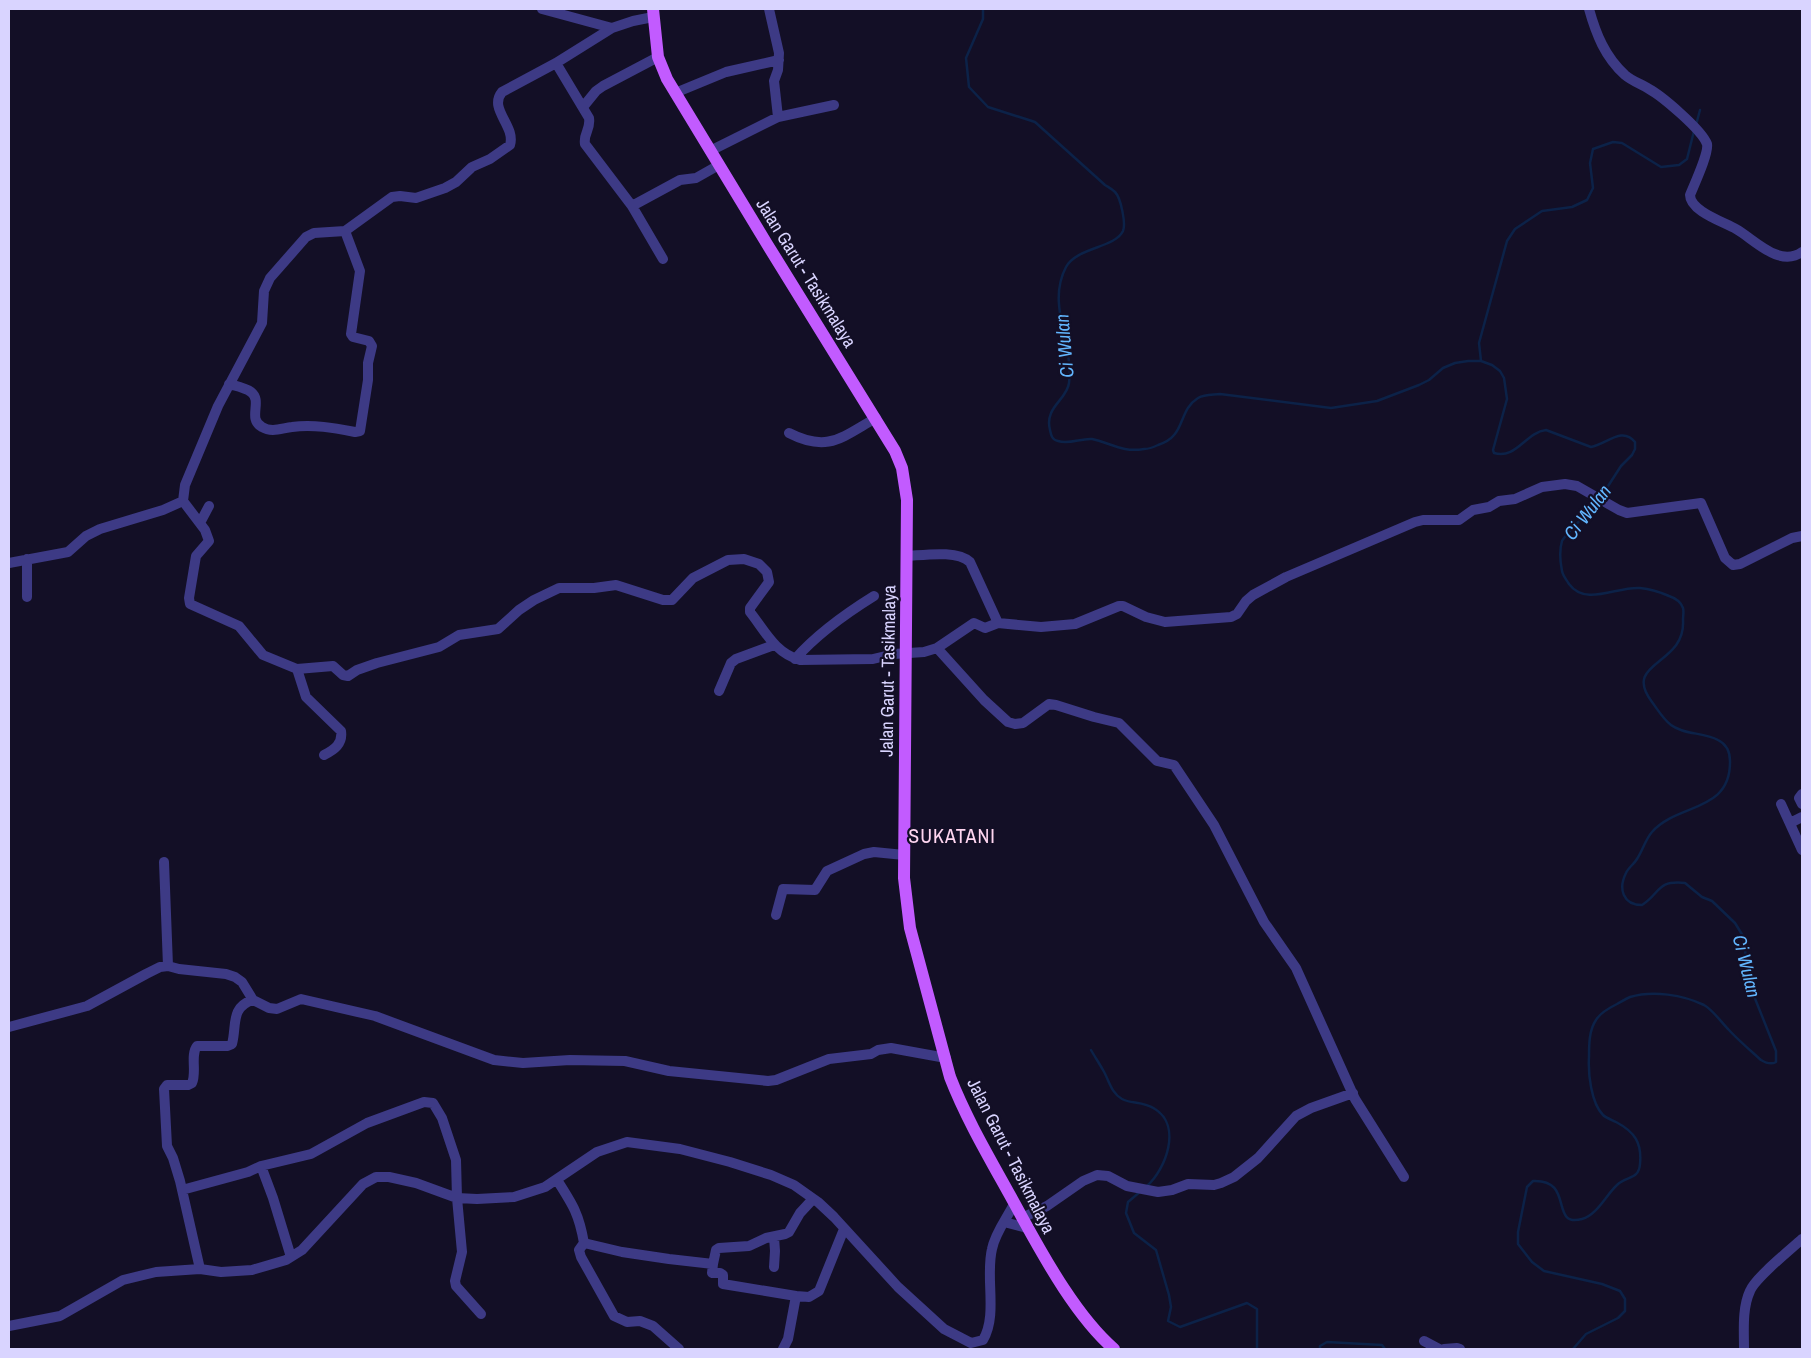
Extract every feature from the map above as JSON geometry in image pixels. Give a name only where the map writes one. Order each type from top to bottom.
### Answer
[{"type":"main road","name":"Jalan Garut - Tasikmalaya","points":[[653,13],[658,58],[675,93],[896,451],[902,468],[907,500],[908,556],[905,654],[904,878],[910,928],[950,1077],[956,1092],[1014,1204],[1048,1263],[1076,1304],[1114,1349]]},
{"type":"street","points":[[542,9],[612,28]]},
{"type":"street","points":[[770,9],[779,60],[774,81],[778,117]]},
{"type":"street","points":[[1589,9],[1603,48],[1625,75],[1659,95],[1695,128],[1706,143],[1707,147],[1690,195],[1690,200],[1693,204],[1711,217],[1736,229],[1770,252],[1787,256],[1802,252]]},
{"type":"street","points":[[653,13],[612,28],[556,63],[502,92],[499,96],[498,105],[512,135],[510,144],[499,153],[472,167],[452,185],[416,198],[392,197],[345,232],[309,235],[270,278],[264,291],[262,323],[218,406],[185,485],[183,501],[207,533],[209,541],[196,556],[188,598],[190,604],[239,626],[263,655],[297,669],[333,666],[343,675],[348,676],[356,670],[377,663],[439,647],[459,635],[498,629],[519,610],[534,600],[559,588],[594,588],[616,585],[663,600],[672,600],[693,578],[728,560],[736,559],[744,559],[759,564],[767,572],[769,582],[750,610],[774,645],[800,660],[873,659],[894,654],[924,652],[937,648],[972,624],[985,628],[998,623],[1041,627],[1075,624],[1121,606],[1146,617],[1164,622],[1231,618],[1237,614],[1253,595],[1286,577],[1417,521],[1459,520],[1473,510],[1489,507],[1499,501],[1512,500],[1549,486],[1571,484],[1627,513],[1701,503],[1725,558],[1733,565],[1740,564],[1790,539],[1802,536]]},
{"type":"street","points":[[582,107],[603,86],[658,58]]},
{"type":"street","points":[[675,93],[726,72],[779,60]]},
{"type":"street","points":[[556,63],[590,123],[585,137],[585,144],[632,206],[663,259]]},
{"type":"street","points":[[710,151],[778,117],[834,106]]},
{"type":"street","points":[[632,206],[680,180],[696,178],[719,165]]},
{"type":"street","points":[[230,384],[251,391],[256,403],[254,418],[265,429],[278,430],[291,427],[314,426],[355,432],[360,431],[368,380],[368,363],[372,346],[369,341],[353,337],[351,334],[360,271],[345,232]]},
{"type":"street","points":[[789,433],[808,441],[829,443],[876,418]]},
{"type":"street","points":[[9,563],[68,552],[86,536],[100,529],[163,510],[183,501]]},
{"type":"street","points":[[200,523],[209,506]]},
{"type":"street","points":[[908,556],[950,555],[965,557],[970,562],[998,623]]},
{"type":"street","points":[[27,559],[27,597]]},
{"type":"street","points":[[795,658],[826,628],[874,596]]},
{"type":"street","points":[[719,691],[732,663],[736,659],[774,645]]},
{"type":"street","points":[[937,648],[984,700],[1008,722],[1015,724],[1023,723],[1049,704],[1056,705],[1119,723],[1157,761],[1174,765],[1214,825],[1264,922],[1296,968],[1353,1093],[1404,1177]]},
{"type":"street","points":[[297,669],[306,697],[341,731],[342,739],[340,743],[324,756]]},
{"type":"street","points":[[1802,794],[1799,798],[1802,804]]},
{"type":"street","points":[[1781,804],[1802,850]]},
{"type":"street","points":[[1790,823],[1802,817]]},
{"type":"street","points":[[776,915],[783,889],[815,890],[830,868],[869,852],[904,855]]},
{"type":"street","points":[[164,862],[168,966]]},
{"type":"street","points":[[9,1027],[87,1006],[160,967],[168,966],[226,974],[235,977],[242,982],[253,1000],[269,1008],[277,1008],[301,999],[375,1016],[494,1060],[523,1063],[570,1060],[625,1061],[669,1071],[768,1081],[776,1080],[829,1059],[871,1054],[878,1050],[890,1048],[946,1058]]},
{"type":"street","points":[[200,1269],[182,1190],[173,1158],[167,1146],[165,1087],[192,1083],[194,1077],[194,1050],[197,1046],[227,1046],[232,1044],[236,1018],[240,1007],[242,1004],[253,1000]]},
{"type":"street","points":[[1004,1222],[1025,1223],[1083,1181],[1097,1175],[1108,1176],[1127,1186],[1164,1192],[1188,1184],[1214,1185],[1228,1180],[1258,1158],[1296,1116],[1311,1108],[1353,1093]]},
{"type":"street","points":[[182,1190],[248,1172],[261,1166],[311,1154],[375,1119],[424,1102],[433,1103],[442,1118],[456,1160],[462,1252],[455,1281],[456,1286],[481,1314]]},
{"type":"street","points":[[9,1326],[60,1316],[123,1280],[168,1270],[200,1269],[221,1272],[252,1270],[291,1257],[302,1250],[364,1184],[376,1177],[389,1177],[416,1183],[457,1198],[514,1197],[545,1187],[597,1152],[627,1142],[680,1149],[772,1175],[794,1185],[813,1199],[844,1228],[898,1287],[944,1329],[971,1343],[982,1340],[989,1325],[992,1249],[1014,1204]]},
{"type":"street","points":[[261,1166],[291,1257]]},
{"type":"street","points":[[557,1180],[580,1221],[584,1243],[579,1250],[581,1257],[614,1316],[627,1322],[640,1321],[653,1326],[679,1349]]},
{"type":"street","points":[[813,1199],[800,1213],[789,1232],[766,1238],[749,1246],[719,1248],[716,1250],[712,1273],[723,1275],[724,1284],[809,1297],[819,1291],[844,1228]]},
{"type":"street","points":[[774,1237],[774,1267]]},
{"type":"street","points":[[1744,1349],[1745,1311],[1749,1292],[1755,1283],[1802,1239]]},
{"type":"street","points":[[584,1243],[669,1260],[713,1264]]},
{"type":"street","points":[[783,1349],[788,1339],[796,1296]]},
{"type":"street","points":[[1424,1341],[1439,1349]]},
{"type":"street","points":[[1444,1349],[1460,1349]]},
{"type":"waterway","name":"Ci Wulan","points":[[983,9],[983,19],[966,58],[969,87],[988,107],[1035,122],[1115,192],[1119,200],[1124,223],[1123,231],[1119,237],[1071,260],[1066,267],[1061,281],[1059,310],[1068,353],[1069,383],[1050,415],[1050,430],[1054,440],[1066,442],[1092,439],[1125,449],[1148,449],[1174,436],[1191,403],[1203,396],[1220,394],[1331,408],[1377,401],[1419,385],[1429,380],[1443,368],[1455,363],[1481,361],[1492,365],[1500,371],[1504,378],[1507,399],[1493,450],[1494,453],[1509,453],[1533,435],[1546,430],[1591,447],[1620,436],[1630,437],[1635,442],[1635,449],[1632,455],[1621,466],[1601,497]]},
{"type":"waterway","points":[[1696,125],[1700,110]]},
{"type":"waterway","points":[[1481,361],[1479,343],[1507,241],[1515,229],[1542,211],[1572,207],[1587,200],[1593,188],[1590,163],[1593,149],[1613,142],[1622,143],[1661,167],[1679,165],[1687,159],[1694,131]]},
{"type":"waterway","name":"Ci Wulan","points":[[1573,1349],[1586,1334],[1618,1318],[1625,1311],[1625,1299],[1620,1291],[1602,1284],[1544,1271],[1532,1262],[1518,1244],[1518,1232],[1527,1187],[1533,1181],[1546,1182],[1554,1187],[1566,1217],[1572,1220],[1582,1219],[1597,1209],[1617,1185],[1635,1175],[1639,1169],[1640,1150],[1636,1139],[1623,1126],[1603,1115],[1593,1096],[1589,1071],[1589,1043],[1592,1028],[1598,1017],[1630,997],[1648,994],[1677,996],[1704,1005],[1761,1060],[1768,1063],[1776,1062],[1776,1051],[1750,986],[1743,936],[1735,923],[1712,901],[1702,897],[1685,883],[1669,883],[1664,885],[1642,905],[1630,902],[1624,895],[1622,885],[1626,873],[1637,859],[1652,832],[1675,816],[1712,799],[1722,790],[1728,778],[1730,758],[1725,746],[1718,740],[1671,725],[1652,702],[1645,689],[1644,678],[1649,670],[1675,646],[1681,635],[1683,611],[1679,602],[1662,593],[1640,588],[1593,595],[1584,594],[1576,591],[1564,576],[1560,556],[1562,541],[1598,502]]},
{"type":"waterway","points":[[1091,1050],[1118,1096],[1126,1101],[1155,1109],[1163,1116],[1168,1126],[1168,1148],[1165,1159],[1154,1179],[1147,1186]]},
{"type":"waterway","points":[[1141,1191],[1128,1202],[1126,1213],[1134,1233],[1156,1250],[1169,1295],[1171,1307],[1168,1321],[1180,1327],[1247,1303],[1257,1309],[1257,1349]]},
{"type":"waterway","points":[[1320,1349],[1320,1346],[1327,1342],[1382,1345],[1385,1349]]},
{"type":"district","name":"SUKATANI","points":[[952,836]]}]
